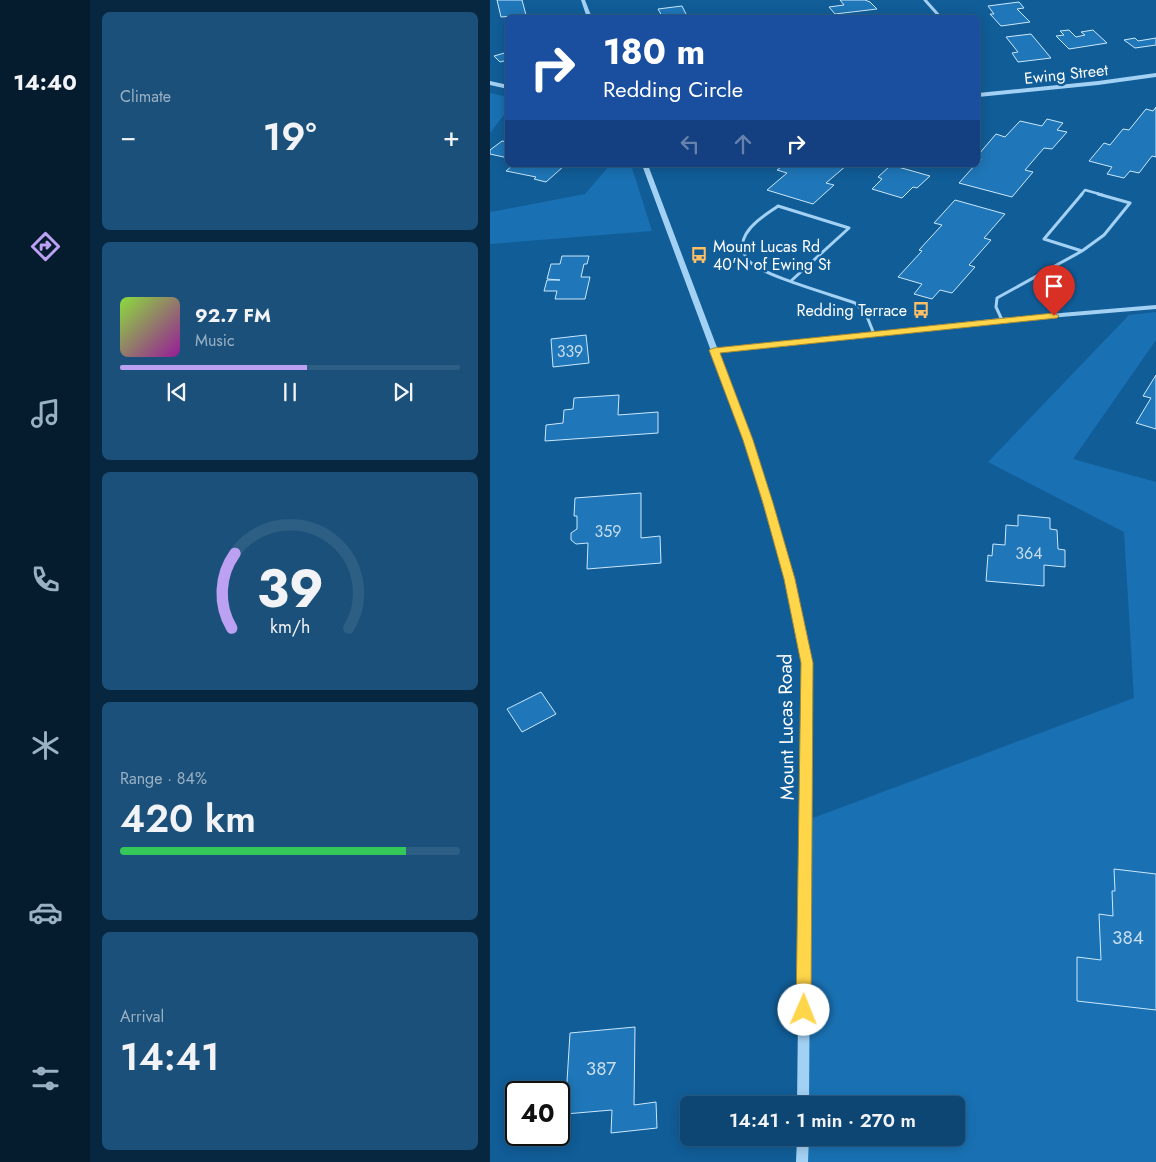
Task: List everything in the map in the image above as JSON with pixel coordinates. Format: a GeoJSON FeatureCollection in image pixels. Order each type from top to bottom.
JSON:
{"type":"FeatureCollection","features":[{"type":"Feature","properties":{"kind":"street"},"geometry":{"type":"LineString","coordinates":[[583,0],[589,15]]}},
{"type":"Feature","properties":{"kind":"street"},"geometry":{"type":"LineString","coordinates":[[925,0],[938,15]]}},
{"type":"Feature","properties":{"kind":"street","name":"Ewing Street"},"geometry":{"type":"LineString","coordinates":[[980,95],[1156,75]]}},
{"type":"Feature","properties":{"kind":"street"},"geometry":{"type":"LineString","coordinates":[[490,83],[505,86]]}},
{"type":"Feature","properties":{"kind":"street","name":"Mount Lucas Road"},"geometry":{"type":"LineString","coordinates":[[646,167],[748,440],[789,579],[807,663],[803,1096]]}},
{"type":"Feature","properties":{"kind":"street"},"geometry":{"type":"LineString","coordinates":[[714,350],[1002,320],[1156,308]]}},
{"type":"Feature","properties":{"kind":"street"},"geometry":{"type":"LineString","coordinates":[[802,1146],[802,1162]]}},
{"type":"Feature","properties":{"kind":"lane"},"geometry":{"type":"LineString","coordinates":[[1002,320],[996,306],[996,298],[1082,250],[1104,235],[1130,203],[1085,190],[1044,239],[1082,250]]}},
{"type":"Feature","properties":{"kind":"lane"},"geometry":{"type":"LineString","coordinates":[[792,280],[849,228],[778,206],[749,229],[743,244],[743,254],[749,264],[761,270],[855,303],[866,314],[874,334]]}},
{"type":"Feature","properties":{"kind":"shaded area"},"geometry":{"type":"Polygon","coordinates":[[[490,93],[505,96],[505,114],[490,133],[490,93]]]}},
{"type":"Feature","properties":{"kind":"shaded area"},"geometry":{"type":"Polygon","coordinates":[[[608,167],[632,167],[652,231],[490,244],[490,210],[491,212],[585,194],[608,167]]]}},
{"type":"Feature","properties":{"kind":"shaded area"},"geometry":{"type":"Polygon","coordinates":[[[1156,312],[1156,340],[1073,459],[1156,482],[1156,1162],[805,1162],[805,1146],[965,1146],[965,1096],[805,1096],[805,821],[1134,698],[1124,532],[988,462],[1129,315],[1156,312]]]}},
{"type":"Feature","properties":{"kind":"building"},"geometry":{"type":"Polygon","coordinates":[[[497,0],[522,0],[526,15],[505,15],[505,17],[501,17],[497,0]]]}},
{"type":"Feature","properties":{"kind":"building"},"geometry":{"type":"Polygon","coordinates":[[[840,0],[865,0],[877,9],[835,14],[829,7],[844,5],[840,0]]]}},
{"type":"Feature","properties":{"kind":"building"},"geometry":{"type":"Polygon","coordinates":[[[1019,2],[1024,8],[1017,9],[1030,22],[1001,26],[990,14],[994,14],[988,6],[1019,2]]]}},
{"type":"Feature","properties":{"kind":"building"},"geometry":{"type":"Polygon","coordinates":[[[682,6],[686,15],[661,15],[658,9],[682,6]]]}},
{"type":"Feature","properties":{"kind":"building"},"geometry":{"type":"Polygon","coordinates":[[[1069,30],[1076,37],[1085,35],[1081,32],[1093,30],[1107,43],[1069,49],[1056,36],[1064,35],[1060,31],[1069,30]]]}},
{"type":"Feature","properties":{"kind":"building"},"geometry":{"type":"Polygon","coordinates":[[[1031,34],[1051,58],[1018,62],[1012,53],[1018,52],[1006,37],[1031,34]]]}},
{"type":"Feature","properties":{"kind":"building"},"geometry":{"type":"Polygon","coordinates":[[[1135,38],[1138,41],[1156,38],[1156,45],[1135,48],[1124,40],[1135,38]]]}},
{"type":"Feature","properties":{"kind":"building"},"geometry":{"type":"Polygon","coordinates":[[[505,53],[505,61],[500,62],[494,56],[505,53]]]}},
{"type":"Feature","properties":{"kind":"building"},"geometry":{"type":"Polygon","coordinates":[[[1156,107],[1156,157],[1152,156],[1139,173],[1130,171],[1124,178],[1107,174],[1112,167],[1089,161],[1104,143],[1110,145],[1123,129],[1129,130],[1146,109],[1153,111],[1156,107]]]}},
{"type":"Feature","properties":{"kind":"building"},"geometry":{"type":"Polygon","coordinates":[[[1047,119],[1063,123],[1057,130],[1067,132],[1052,149],[1044,148],[1025,170],[1033,172],[1012,197],[959,183],[973,167],[980,167],[980,153],[996,134],[1005,137],[1020,121],[1042,126],[1047,119]]]}},
{"type":"Feature","properties":{"kind":"building"},"geometry":{"type":"Polygon","coordinates":[[[502,141],[505,142],[505,157],[490,154],[490,150],[502,141]]]}},
{"type":"Feature","properties":{"kind":"building"},"geometry":{"type":"Polygon","coordinates":[[[511,167],[563,167],[546,182],[534,179],[536,177],[506,171],[511,167]]]}},
{"type":"Feature","properties":{"kind":"building"},"geometry":{"type":"Polygon","coordinates":[[[781,167],[845,167],[826,183],[834,185],[813,204],[767,190],[787,173],[777,170],[781,167]]]}},
{"type":"Feature","properties":{"kind":"building"},"geometry":{"type":"Polygon","coordinates":[[[889,167],[898,167],[930,176],[917,188],[913,187],[902,198],[872,189],[882,179],[878,177],[889,167]]]}},
{"type":"Feature","properties":{"kind":"building"},"geometry":{"type":"Polygon","coordinates":[[[955,200],[1005,214],[984,238],[991,240],[969,265],[975,267],[952,293],[940,290],[932,299],[914,294],[922,284],[898,277],[922,251],[919,250],[942,225],[934,223],[955,200]]]}},
{"type":"Feature","properties":{"kind":"building"},"geometry":{"type":"Polygon","coordinates":[[[562,256],[589,256],[587,264],[584,264],[581,277],[590,277],[585,299],[555,299],[557,291],[544,291],[547,280],[560,280],[547,279],[551,264],[560,264],[562,256]]]}},
{"type":"Feature","properties":{"kind":"building"},"geometry":{"type":"Polygon","coordinates":[[[586,335],[589,363],[553,367],[551,339],[586,335]]]}},
{"type":"Feature","properties":{"kind":"building"},"geometry":{"type":"Polygon","coordinates":[[[1156,375],[1156,429],[1136,423],[1151,398],[1143,396],[1156,375]]]}},
{"type":"Feature","properties":{"kind":"building"},"geometry":{"type":"Polygon","coordinates":[[[619,395],[618,415],[658,412],[658,433],[545,441],[546,425],[563,423],[564,410],[573,409],[574,398],[619,395]]]}},
{"type":"Feature","properties":{"kind":"building"},"geometry":{"type":"Polygon","coordinates":[[[641,493],[641,538],[660,536],[661,563],[587,569],[588,543],[576,544],[571,540],[571,533],[577,529],[577,516],[574,516],[575,498],[641,493]]]}},
{"type":"Feature","properties":{"kind":"building"},"geometry":{"type":"Polygon","coordinates":[[[1018,515],[1050,518],[1050,529],[1057,530],[1058,549],[1065,550],[1065,567],[1044,565],[1044,586],[986,581],[988,555],[992,556],[993,544],[1005,545],[1006,525],[1018,526],[1018,515]]]}},
{"type":"Feature","properties":{"kind":"building"},"geometry":{"type":"Polygon","coordinates":[[[541,692],[556,714],[522,732],[507,709],[541,692]]]}},
{"type":"Feature","properties":{"kind":"building"},"geometry":{"type":"Polygon","coordinates":[[[1114,869],[1156,874],[1156,1010],[1077,1001],[1077,957],[1101,960],[1099,914],[1113,916],[1112,891],[1115,891],[1114,869]]]}},
{"type":"Feature","properties":{"kind":"building"},"geometry":{"type":"Polygon","coordinates":[[[635,1027],[634,1105],[656,1102],[657,1128],[611,1133],[612,1110],[570,1114],[570,1081],[567,1081],[570,1033],[635,1027]]]}},
{"type":"Feature","properties":{"kind":"place","name":"Mount Lucas Rd 40'N of Ewing St"},"geometry":{"type":"Point","coordinates":[699,255]}},
{"type":"Feature","properties":{"kind":"place","name":"Redding Terrace"},"geometry":{"type":"Point","coordinates":[921,310]}},
{"type":"Feature","properties":{"kind":"route"},"geometry":{"type":"LineString","coordinates":[[804,1010],[807,663],[789,579],[768,503],[748,440],[714,350],[1054,316]]}}]}
